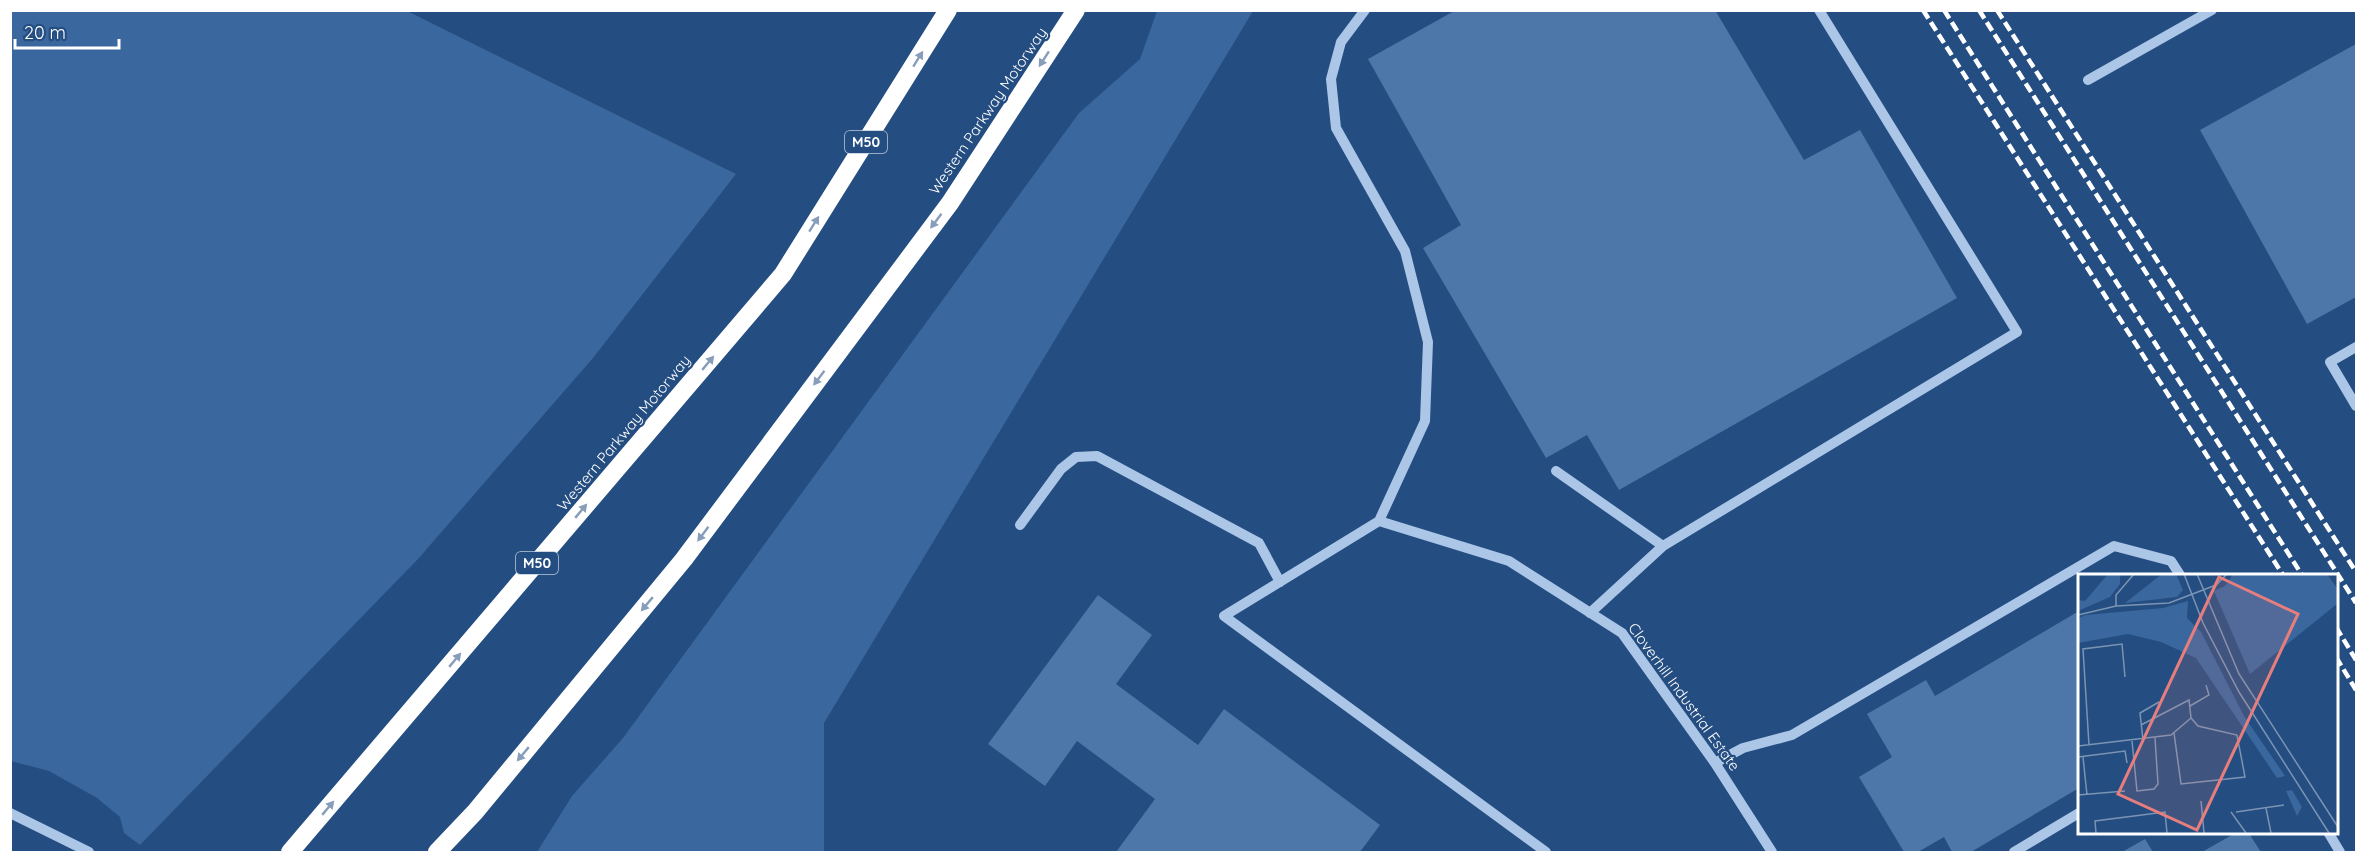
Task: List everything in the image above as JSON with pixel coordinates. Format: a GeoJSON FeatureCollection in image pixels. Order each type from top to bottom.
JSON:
{"type":"FeatureCollection","features":[{"type":"Feature","properties":{"kind":"highway","name":"Western Parkway Motorway"},"geometry":{"type":"LineString","coordinates":[[290,852],[783,274],[948,10]]}},
{"type":"Feature","properties":{"kind":"highway","name":"Western Parkway Motorway"},"geometry":{"type":"LineString","coordinates":[[437,852],[475,812],[684,559],[950,203],[1076,10]]}},
{"type":"Feature","properties":{"kind":"street"},"geometry":{"type":"LineString","coordinates":[[1365,10],[1341,42],[1331,79],[1336,128],[1405,251],[1428,342],[1425,421],[1379,521],[1224,616],[1546,852]]}},
{"type":"Feature","properties":{"kind":"street"},"geometry":{"type":"LineString","coordinates":[[1590,613],[1664,546],[2017,332],[1819,10]]}},
{"type":"Feature","properties":{"kind":"street"},"geometry":{"type":"LineString","coordinates":[[2088,80],[2212,10]]}},
{"type":"Feature","properties":{"kind":"street"},"geometry":{"type":"LineString","coordinates":[[2356,347],[2330,362],[2356,406]]}},
{"type":"Feature","properties":{"kind":"street"},"geometry":{"type":"LineString","coordinates":[[1020,525],[1061,469],[1076,457],[1096,456],[1259,543],[1280,582]]}},
{"type":"Feature","properties":{"kind":"street"},"geometry":{"type":"LineString","coordinates":[[1556,471],[1664,546]]}},
{"type":"Feature","properties":{"kind":"street","name":"Cloverhill Industrial Estate"},"geometry":{"type":"LineString","coordinates":[[1379,521],[1509,561],[1622,633],[1715,763],[1772,852]]}},
{"type":"Feature","properties":{"kind":"street"},"geometry":{"type":"LineString","coordinates":[[1715,763],[1743,748],[1792,735],[2114,546],[2171,561],[2179,574]]}},
{"type":"Feature","properties":{"kind":"street"},"geometry":{"type":"LineString","coordinates":[[10,813],[89,852]]}},
{"type":"Feature","properties":{"kind":"street"},"geometry":{"type":"LineString","coordinates":[[2014,852],[2078,814]]}},
{"type":"Feature","properties":{"kind":"street"},"geometry":{"type":"LineString","coordinates":[[2329,833],[2340,852]]}},
{"type":"Feature","properties":{"kind":"shaded area"},"geometry":{"type":"Polygon","coordinates":[[[10,11],[407,11],[736,174],[593,358],[418,559],[140,845],[124,833],[120,817],[97,798],[49,771],[11,761],[10,11]]]}},
{"type":"Feature","properties":{"kind":"shaded area"},"geometry":{"type":"Polygon","coordinates":[[[1157,11],[1253,11],[824,723],[824,852],[537,852],[572,796],[623,738],[1079,113],[1140,59],[1157,11]]]}},
{"type":"Feature","properties":{"kind":"building"},"geometry":{"type":"Polygon","coordinates":[[[1456,10],[1715,10],[1804,160],[1860,130],[1957,298],[1619,490],[1587,435],[1546,458],[1423,248],[1461,225],[1368,59],[1456,10]]]}},
{"type":"Feature","properties":{"kind":"building"},"geometry":{"type":"Polygon","coordinates":[[[2356,44],[2356,297],[2307,324],[2200,130],[2356,44]]]}},
{"type":"Feature","properties":{"kind":"building"},"geometry":{"type":"Polygon","coordinates":[[[1098,595],[1152,635],[1116,684],[1198,745],[1224,709],[1380,825],[1360,852],[1116,852],[1155,799],[1077,741],[1045,786],[988,744],[1098,595]]]}},
{"type":"Feature","properties":{"kind":"building"},"geometry":{"type":"Polygon","coordinates":[[[2078,612],[2078,789],[1971,852],[1952,852],[1944,837],[1918,852],[1904,852],[1859,777],[1892,757],[1867,714],[1926,680],[1935,696],[2078,612]]]}},
{"type":"Feature","properties":{"kind":"building"},"geometry":{"type":"Polygon","coordinates":[[[2235,833],[2249,833],[2261,852],[2202,852],[2235,833]]]}},
{"type":"Feature","properties":{"kind":"building"},"geometry":{"type":"Polygon","coordinates":[[[2145,839],[2153,852],[2122,852],[2145,839]]]}},
{"type":"Feature","properties":{"kind":"railway"},"geometry":{"type":"LineString","coordinates":[[1923,10],[2282,574]]}},
{"type":"Feature","properties":{"kind":"railway"},"geometry":{"type":"LineString","coordinates":[[1944,10],[2301,574]]}},
{"type":"Feature","properties":{"kind":"railway"},"geometry":{"type":"LineString","coordinates":[[1979,10],[2356,603]]}},
{"type":"Feature","properties":{"kind":"railway"},"geometry":{"type":"LineString","coordinates":[[1997,10],[2356,572]]}},
{"type":"Feature","properties":{"kind":"railway"},"geometry":{"type":"LineString","coordinates":[[2337,629],[2356,660]]}},
{"type":"Feature","properties":{"kind":"railway"},"geometry":{"type":"LineString","coordinates":[[2337,659],[2356,690]]}}]}
